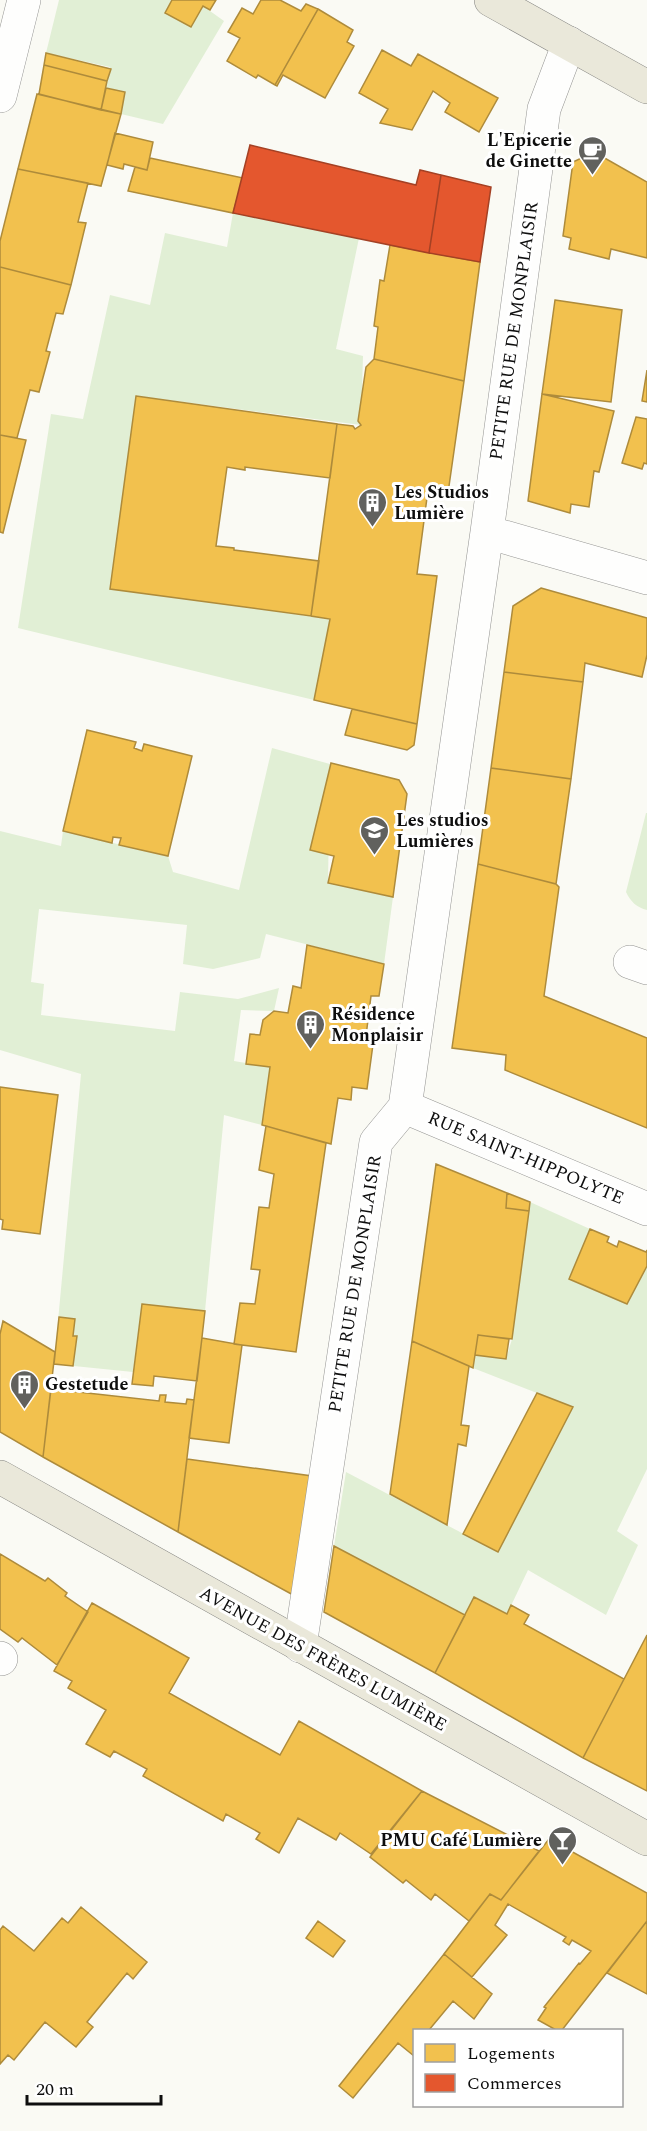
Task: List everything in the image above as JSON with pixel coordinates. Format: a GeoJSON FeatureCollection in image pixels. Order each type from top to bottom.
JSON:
{"type":"FeatureCollection","features":[{"type":"Feature","properties":{"kind":"main road"},"geometry":{"type":"LineString","coordinates":[[491,0],[647,87]]}},
{"type":"Feature","properties":{"kind":"main road","name":"AVENUE DES FRÈRES LUMIÈRE"},"geometry":{"type":"LineString","coordinates":[[0,1477],[647,1839]]}},
{"type":"Feature","properties":{"kind":"street"},"geometry":{"type":"LineString","coordinates":[[0,96],[24,0]]}},
{"type":"Feature","properties":{"kind":"street","name":"PETITE RUE DE MONPLAISIR"},"geometry":{"type":"LineString","coordinates":[[300,1646],[376,1142],[405,1107],[487,532],[544,109],[569,43]]}},
{"type":"Feature","properties":{"kind":"street"},"geometry":{"type":"LineString","coordinates":[[487,532],[647,578]]}},
{"type":"Feature","properties":{"kind":"street","name":"RUE SAINT-HIPPOLYTE"},"geometry":{"type":"LineString","coordinates":[[405,1107],[647,1209]]}},
{"type":"Feature","properties":{"kind":"green space"},"geometry":{"type":"Polygon","coordinates":[[[59,0],[172,0],[165,13],[191,27],[203,6],[224,21],[163,124],[121,114],[125,92],[106,88],[110,67],[46,53],[59,0]]]}},
{"type":"Feature","properties":{"kind":"green space"},"geometry":{"type":"Polygon","coordinates":[[[233,213],[359,238],[336,349],[363,356],[361,425],[137,396],[110,588],[330,619],[314,700],[18,628],[51,414],[83,419],[110,295],[150,305],[165,233],[227,247],[233,213]]]}},
{"type":"Feature","properties":{"kind":"green space"},"geometry":{"type":"Polygon","coordinates":[[[272,748],[330,764],[328,882],[393,897],[384,964],[266,934],[260,958],[213,969],[183,964],[187,925],[39,909],[31,982],[44,984],[41,1015],[175,1031],[180,992],[238,999],[279,988],[274,1011],[241,1010],[234,1061],[270,1067],[262,1125],[224,1115],[205,1311],[142,1304],[133,1372],[54,1364],[81,1074],[0,1050],[0,831],[61,846],[63,831],[168,856],[173,872],[239,890],[272,748]]]}},
{"type":"Feature","properties":{"kind":"green space"},"geometry":{"type":"Polygon","coordinates":[[[646,813],[647,910],[634,904],[626,892],[646,813]]]}},
{"type":"Feature","properties":{"kind":"green space"},"geometry":{"type":"Polygon","coordinates":[[[530,1202],[590,1229],[570,1280],[627,1304],[647,1266],[647,1469],[617,1531],[638,1545],[606,1615],[528,1570],[507,1614],[475,1597],[465,1615],[334,1546],[346,1472],[498,1552],[573,1407],[473,1368],[475,1355],[506,1359],[512,1339],[530,1202]]]}},
{"type":"Feature","properties":{"kind":"building: Logements"},"geometry":{"type":"Polygon","coordinates":[[[172,0],[216,0],[210,10],[203,6],[191,27],[165,13],[172,0]]]}},
{"type":"Feature","properties":{"kind":"building: Logements"},"geometry":{"type":"Polygon","coordinates":[[[261,0],[280,0],[301,11],[306,4],[318,9],[275,85],[258,75],[256,78],[227,61],[240,38],[228,32],[242,8],[253,14],[261,0]]]}},
{"type":"Feature","properties":{"kind":"building: Logements"},"geometry":{"type":"Polygon","coordinates":[[[318,9],[353,30],[347,42],[354,46],[325,98],[283,75],[277,86],[275,85],[318,9]]]}},
{"type":"Feature","properties":{"kind":"building: Logements"},"geometry":{"type":"Polygon","coordinates":[[[382,50],[411,66],[418,54],[498,98],[479,132],[445,112],[450,103],[433,91],[412,130],[380,123],[388,109],[359,93],[382,50]]]}},
{"type":"Feature","properties":{"kind":"building: Logements"},"geometry":{"type":"Polygon","coordinates":[[[46,53],[111,69],[107,81],[44,65],[46,53]]]}},
{"type":"Feature","properties":{"kind":"building: Logements"},"geometry":{"type":"Polygon","coordinates":[[[44,65],[107,81],[101,110],[39,94],[44,65]]]}},
{"type":"Feature","properties":{"kind":"building: Logements"},"geometry":{"type":"Polygon","coordinates":[[[106,88],[125,92],[121,114],[101,110],[106,88]]]}},
{"type":"Feature","properties":{"kind":"building: Logements"},"geometry":{"type":"Polygon","coordinates":[[[37,94],[121,114],[101,186],[18,169],[37,94]]]}},
{"type":"Feature","properties":{"kind":"building: Logements"},"geometry":{"type":"Polygon","coordinates":[[[115,133],[153,142],[147,170],[124,164],[123,169],[107,165],[115,133]]]}},
{"type":"Feature","properties":{"kind":"building: Logements"},"geometry":{"type":"Polygon","coordinates":[[[594,152],[647,182],[647,258],[611,249],[609,259],[569,249],[571,238],[563,236],[573,162],[594,152]]]}},
{"type":"Feature","properties":{"kind":"building: Logements"},"geometry":{"type":"Polygon","coordinates":[[[150,158],[243,178],[233,213],[128,191],[135,167],[147,170],[150,158]]]}},
{"type":"Feature","properties":{"kind":"building: Logements"},"geometry":{"type":"Polygon","coordinates":[[[18,169],[88,183],[78,222],[86,223],[71,285],[0,267],[0,241],[18,169]]]}},
{"type":"Feature","properties":{"kind":"building: Logements"},"geometry":{"type":"Polygon","coordinates":[[[390,245],[480,262],[464,381],[374,359],[378,327],[374,326],[380,280],[384,281],[390,245]]]}},
{"type":"Feature","properties":{"kind":"building: Logements"},"geometry":{"type":"Polygon","coordinates":[[[0,267],[71,285],[63,314],[56,313],[46,351],[50,352],[39,392],[30,390],[17,438],[0,435],[0,267]]]}},
{"type":"Feature","properties":{"kind":"building: Logements"},"geometry":{"type":"Polygon","coordinates":[[[555,300],[622,310],[611,402],[542,394],[555,300]]]}},
{"type":"Feature","properties":{"kind":"building: Logements","name":"Les Studios Lumière"},"geometry":{"type":"Polygon","coordinates":[[[374,359],[464,381],[448,493],[428,490],[417,574],[437,576],[417,724],[314,700],[330,619],[311,616],[337,424],[353,426],[355,429],[361,425],[358,421],[366,367],[374,359]]]}},
{"type":"Feature","properties":{"kind":"building: Logements"},"geometry":{"type":"Polygon","coordinates":[[[647,370],[647,402],[642,401],[647,370]]]}},
{"type":"Feature","properties":{"kind":"building: Logements"},"geometry":{"type":"Polygon","coordinates":[[[542,394],[614,411],[599,472],[594,471],[589,507],[571,504],[570,513],[528,501],[542,394]]]}},
{"type":"Feature","properties":{"kind":"building: Logements"},"geometry":{"type":"Polygon","coordinates":[[[136,396],[337,424],[330,478],[245,467],[245,470],[227,467],[216,546],[319,561],[311,616],[110,589],[136,396]]]}},
{"type":"Feature","properties":{"kind":"building: Logements"},"geometry":{"type":"Polygon","coordinates":[[[636,417],[647,419],[647,464],[644,463],[642,469],[622,463],[636,417]]]}},
{"type":"Feature","properties":{"kind":"building: Logements"},"geometry":{"type":"Polygon","coordinates":[[[0,435],[26,440],[3,533],[0,532],[0,435]]]}},
{"type":"Feature","properties":{"kind":"building: Logements"},"geometry":{"type":"Polygon","coordinates":[[[541,588],[647,618],[647,655],[642,677],[585,663],[583,682],[504,672],[513,606],[541,588]]]}},
{"type":"Feature","properties":{"kind":"building: Logements"},"geometry":{"type":"Polygon","coordinates":[[[504,672],[583,682],[571,779],[491,768],[504,672]]]}},
{"type":"Feature","properties":{"kind":"building: Logements"},"geometry":{"type":"Polygon","coordinates":[[[352,709],[417,724],[414,745],[407,750],[345,735],[352,709]]]}},
{"type":"Feature","properties":{"kind":"building: Logements"},"geometry":{"type":"Polygon","coordinates":[[[87,730],[136,742],[134,748],[142,751],[144,744],[192,756],[168,856],[119,845],[121,838],[113,837],[112,843],[63,831],[87,730]]]}},
{"type":"Feature","properties":{"kind":"building: Logements"},"geometry":{"type":"Polygon","coordinates":[[[331,763],[399,780],[407,794],[393,897],[328,883],[334,856],[310,850],[331,763]]]}},
{"type":"Feature","properties":{"kind":"building: Logements"},"geometry":{"type":"Polygon","coordinates":[[[491,768],[571,779],[556,884],[478,864],[491,768]]]}},
{"type":"Feature","properties":{"kind":"building: Logements"},"geometry":{"type":"Polygon","coordinates":[[[478,864],[556,884],[559,887],[544,996],[647,1038],[647,1128],[505,1070],[506,1055],[452,1048],[478,864]]]}},
{"type":"Feature","properties":{"kind":"building: Logements","name":"Résidence Monplaisir"},"geometry":{"type":"Polygon","coordinates":[[[307,945],[384,964],[379,996],[371,996],[366,1036],[374,1037],[367,1089],[352,1087],[351,1100],[338,1098],[331,1144],[262,1125],[270,1067],[246,1064],[250,1034],[260,1035],[263,1020],[274,1011],[288,1013],[293,986],[301,988],[307,945]]]}},
{"type":"Feature","properties":{"kind":"building: Logements"},"geometry":{"type":"Polygon","coordinates":[[[0,1087],[58,1095],[40,1234],[2,1229],[3,1220],[0,1219],[0,1087]]]}},
{"type":"Feature","properties":{"kind":"building: Logements"},"geometry":{"type":"Polygon","coordinates":[[[266,1126],[326,1143],[296,1352],[234,1344],[240,1303],[255,1304],[260,1270],[251,1269],[259,1207],[269,1208],[274,1174],[259,1170],[266,1126]]]}},
{"type":"Feature","properties":{"kind":"building: Logements"},"geometry":{"type":"Polygon","coordinates":[[[436,1164],[507,1193],[506,1208],[529,1211],[512,1339],[478,1335],[473,1368],[412,1341],[436,1164]]]}},
{"type":"Feature","properties":{"kind":"building: Logements"},"geometry":{"type":"Polygon","coordinates":[[[507,1193],[530,1202],[529,1211],[506,1208],[507,1193]]]}},
{"type":"Feature","properties":{"kind":"building: Logements"},"geometry":{"type":"Polygon","coordinates":[[[590,1229],[609,1237],[607,1242],[617,1247],[619,1241],[646,1252],[647,1250],[647,1266],[627,1304],[569,1279],[590,1229]]]}},
{"type":"Feature","properties":{"kind":"building: Logements"},"geometry":{"type":"Polygon","coordinates":[[[142,1304],[205,1311],[197,1381],[154,1376],[153,1386],[132,1384],[142,1304]]]}},
{"type":"Feature","properties":{"kind":"building: Logements"},"geometry":{"type":"Polygon","coordinates":[[[59,1317],[75,1319],[73,1336],[77,1336],[73,1366],[54,1364],[59,1317]]]}},
{"type":"Feature","properties":{"kind":"building: Logements","name":"Gestetude"},"geometry":{"type":"Polygon","coordinates":[[[3,1321],[55,1352],[43,1457],[0,1432],[0,1334],[3,1321]]]}},
{"type":"Feature","properties":{"kind":"building: Logements"},"geometry":{"type":"Polygon","coordinates":[[[478,1335],[509,1339],[506,1359],[475,1355],[478,1335]]]}},
{"type":"Feature","properties":{"kind":"building: Logements"},"geometry":{"type":"Polygon","coordinates":[[[202,1338],[242,1345],[229,1443],[189,1438],[202,1338]]]}},
{"type":"Feature","properties":{"kind":"building: Logements"},"geometry":{"type":"Polygon","coordinates":[[[412,1341],[469,1366],[461,1425],[469,1426],[466,1446],[458,1444],[447,1525],[390,1494],[412,1341]]]}},
{"type":"Feature","properties":{"kind":"building: Logements"},"geometry":{"type":"Polygon","coordinates":[[[51,1389],[159,1401],[160,1395],[166,1395],[165,1402],[186,1404],[187,1399],[194,1400],[178,1532],[43,1457],[51,1389]]]}},
{"type":"Feature","properties":{"kind":"building: Logements"},"geometry":{"type":"Polygon","coordinates":[[[537,1393],[573,1407],[498,1552],[463,1534],[537,1393]]]}},
{"type":"Feature","properties":{"kind":"building: Logements"},"geometry":{"type":"Polygon","coordinates":[[[187,1459],[312,1476],[295,1596],[178,1532],[187,1459]]]}},
{"type":"Feature","properties":{"kind":"building: Logements"},"geometry":{"type":"Polygon","coordinates":[[[334,1546],[465,1615],[435,1673],[324,1612],[334,1546]]]}},
{"type":"Feature","properties":{"kind":"building: Logements"},"geometry":{"type":"Polygon","coordinates":[[[0,1554],[45,1581],[48,1578],[67,1593],[65,1596],[88,1612],[57,1665],[22,1638],[18,1642],[0,1629],[0,1554]]]}},
{"type":"Feature","properties":{"kind":"building: Logements"},"geometry":{"type":"Polygon","coordinates":[[[474,1597],[507,1614],[511,1605],[529,1615],[524,1624],[624,1679],[583,1758],[435,1673],[474,1597]]]}},
{"type":"Feature","properties":{"kind":"building: Logements"},"geometry":{"type":"Polygon","coordinates":[[[92,1603],[189,1658],[169,1693],[280,1755],[299,1721],[422,1791],[371,1854],[340,1833],[336,1840],[298,1818],[279,1853],[256,1839],[260,1833],[226,1814],[223,1821],[143,1776],[147,1769],[114,1751],[110,1757],[86,1744],[106,1710],[68,1688],[72,1681],[54,1671],[92,1603]]]}},
{"type":"Feature","properties":{"kind":"building: Logements"},"geometry":{"type":"Polygon","coordinates":[[[647,1635],[647,1791],[583,1758],[647,1635]]]}},
{"type":"Feature","properties":{"kind":"building: Logements"},"geometry":{"type":"Polygon","coordinates":[[[422,1791],[539,1851],[501,1900],[490,1894],[469,1921],[435,1894],[431,1900],[406,1880],[403,1883],[370,1857],[422,1791]]]}},
{"type":"Feature","properties":{"kind":"building: Logements"},"geometry":{"type":"Polygon","coordinates":[[[549,1839],[647,1893],[647,1921],[563,2029],[554,2029],[538,2020],[546,2008],[544,2007],[591,1951],[572,1940],[569,1945],[563,1941],[566,1937],[508,1904],[495,1925],[507,1935],[472,1977],[444,1954],[490,1894],[501,1900],[549,1839]]]}},
{"type":"Feature","properties":{"kind":"building: Logements"},"geometry":{"type":"Polygon","coordinates":[[[81,1907],[147,1962],[133,1979],[127,1973],[87,2022],[93,2027],[76,2047],[45,2022],[14,2060],[8,2055],[0,2064],[0,1930],[3,1926],[34,1951],[62,1918],[68,1923],[81,1907]]]}},
{"type":"Feature","properties":{"kind":"building: Logements"},"geometry":{"type":"Polygon","coordinates":[[[318,1921],[345,1941],[333,1957],[306,1938],[318,1921]]]}},
{"type":"Feature","properties":{"kind":"building: Logements"},"geometry":{"type":"Polygon","coordinates":[[[647,1921],[647,1994],[607,1973],[647,1921]]]}},
{"type":"Feature","properties":{"kind":"building: Logements"},"geometry":{"type":"Polygon","coordinates":[[[444,1954],[492,1994],[474,2019],[453,2001],[430,2029],[413,2029],[413,2055],[398,2043],[353,2098],[339,2086],[444,1954]]]}},
{"type":"Feature","properties":{"kind":"building: Commerces"},"geometry":{"type":"Polygon","coordinates":[[[250,145],[416,185],[420,170],[441,175],[429,253],[233,213],[250,145]]]}},
{"type":"Feature","properties":{"kind":"building: Commerces"},"geometry":{"type":"Polygon","coordinates":[[[441,175],[491,187],[480,262],[429,253],[441,175]]]}},
{"type":"Feature","properties":{"kind":"place","name":"L'Epicerie de Ginette"},"geometry":{"type":"Point","coordinates":[593,176]}},
{"type":"Feature","properties":{"kind":"place","name":"Les Studios Lumière"},"geometry":{"type":"Point","coordinates":[373,528]}},
{"type":"Feature","properties":{"kind":"place","name":"Les studios Lumières"},"geometry":{"type":"Point","coordinates":[375,856]}},
{"type":"Feature","properties":{"kind":"place","name":"Résidence Monplaisir"},"geometry":{"type":"Point","coordinates":[310,1050]}},
{"type":"Feature","properties":{"kind":"place","name":"Gestetude"},"geometry":{"type":"Point","coordinates":[24,1410]}},
{"type":"Feature","properties":{"kind":"place","name":"PMU Café Lumière"},"geometry":{"type":"Point","coordinates":[563,1866]}}]}
